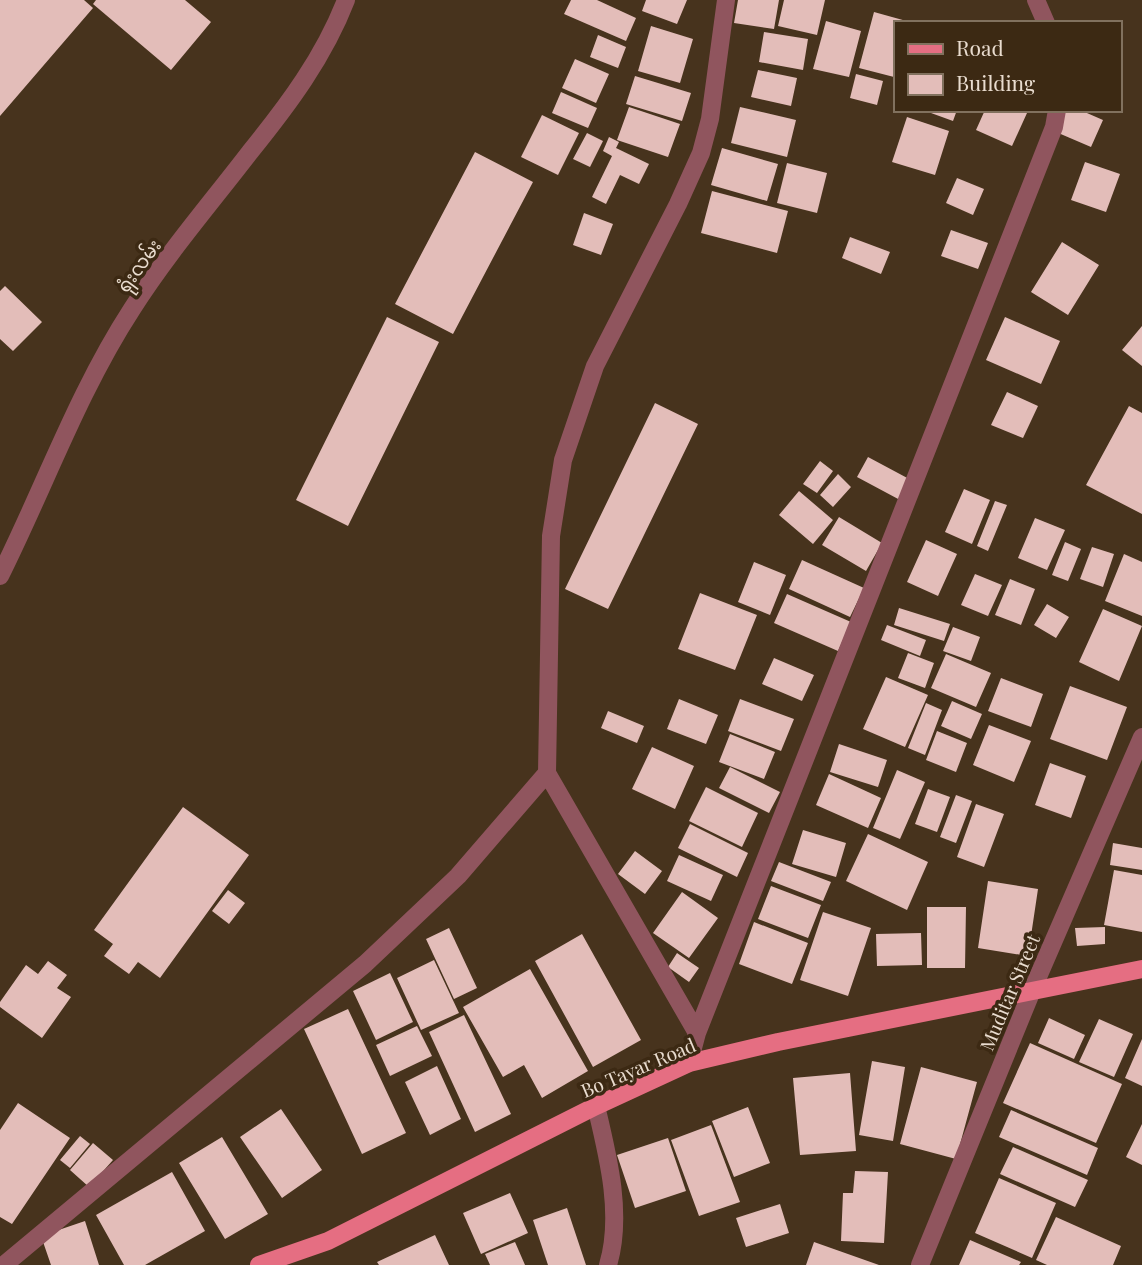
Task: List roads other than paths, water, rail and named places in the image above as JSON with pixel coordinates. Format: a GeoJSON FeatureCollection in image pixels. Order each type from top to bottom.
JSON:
{"type":"FeatureCollection","features":[{"type":"Feature","properties":{"kind":"main road","name":"Bo Tayar Road"},"geometry":{"type":"LineString","coordinates":[[259,1265],[328,1241],[596,1106],[689,1063],[778,1042],[1142,969]]}},
{"type":"Feature","properties":{"kind":"street","name":"ရုံးလမ်း"},"geometry":{"type":"LineString","coordinates":[[0,576],[99,367],[132,310],[180,243],[298,92],[339,18],[346,0]]}},
{"type":"Feature","properties":{"kind":"street"},"geometry":{"type":"LineString","coordinates":[[697,1032],[547,773],[551,536],[564,460],[595,366],[678,204],[701,153],[710,119],[726,0]]}},
{"type":"Feature","properties":{"kind":"street"},"geometry":{"type":"LineString","coordinates":[[1036,0],[1045,21]]}},
{"type":"Feature","properties":{"kind":"street"},"geometry":{"type":"LineString","coordinates":[[689,1063],[697,1032],[1054,127],[1057,112]]}},
{"type":"Feature","properties":{"kind":"street","name":"Muditar Street"},"geometry":{"type":"LineString","coordinates":[[920,1265],[1031,993],[1142,737]]}},
{"type":"Feature","properties":{"kind":"street"},"geometry":{"type":"LineString","coordinates":[[4,1265],[365,964],[458,876],[547,773]]}},
{"type":"Feature","properties":{"kind":"street"},"geometry":{"type":"LineString","coordinates":[[596,1106],[610,1165],[614,1244],[608,1265]]}}]}
